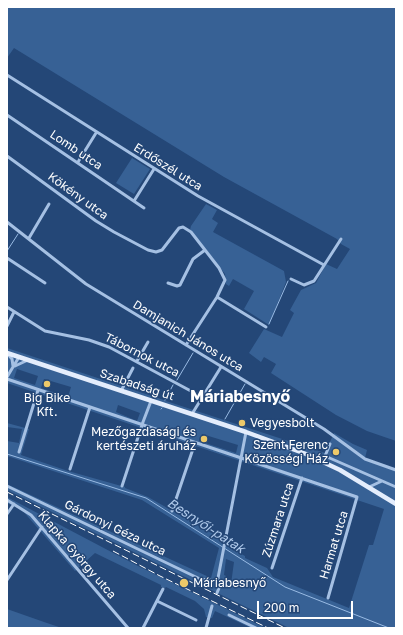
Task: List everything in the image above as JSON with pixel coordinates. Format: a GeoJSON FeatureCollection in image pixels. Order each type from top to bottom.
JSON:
{"type":"FeatureCollection","features":[{"type":"Feature","properties":{"kind":"main road","name":"Szabadság út"},"geometry":{"type":"LineString","coordinates":[[7,353],[246,432],[306,454],[369,487],[396,504]]}},
{"type":"Feature","properties":{"kind":"street","name":"Erdőszél utca"},"geometry":{"type":"LineString","coordinates":[[7,75],[154,169],[221,209],[324,265]]}},
{"type":"Feature","properties":{"kind":"street","name":"Lomb utca"},"geometry":{"type":"LineString","coordinates":[[7,115],[144,208]]}},
{"type":"Feature","properties":{"kind":"street"},"geometry":{"type":"LineString","coordinates":[[78,162],[96,133]]}},
{"type":"Feature","properties":{"kind":"street","name":"Kökény utca"},"geometry":{"type":"LineString","coordinates":[[7,156],[96,221],[140,246],[151,251],[159,251],[164,247],[176,230],[182,227],[191,232],[205,250]]}},
{"type":"Feature","properties":{"kind":"street"},"geometry":{"type":"LineString","coordinates":[[134,201],[154,169]]}},
{"type":"Feature","properties":{"kind":"street"},"geometry":{"type":"LineString","coordinates":[[29,238],[49,204]]}},
{"type":"Feature","properties":{"kind":"street","name":"Damjanich János utca"},"geometry":{"type":"LineString","coordinates":[[7,222],[86,284],[221,368],[324,429],[365,459],[396,470]]}},
{"type":"Feature","properties":{"kind":"street"},"geometry":{"type":"LineString","coordinates":[[290,279],[300,284],[310,284],[315,280],[341,239]]}},
{"type":"Feature","properties":{"kind":"street"},"geometry":{"type":"LineString","coordinates":[[168,283],[177,286],[180,285],[193,260],[205,250],[224,278],[224,283],[217,297],[186,345]]}},
{"type":"Feature","properties":{"kind":"street"},"geometry":{"type":"LineString","coordinates":[[7,258],[45,283]]}},
{"type":"Feature","properties":{"kind":"street"},"geometry":{"type":"LineString","coordinates":[[217,297],[266,327]]}},
{"type":"Feature","properties":{"kind":"street","name":"Tábornok utca"},"geometry":{"type":"LineString","coordinates":[[7,307],[45,331],[96,342],[137,361],[202,397]]}},
{"type":"Feature","properties":{"kind":"street"},"geometry":{"type":"LineString","coordinates":[[7,326],[14,312]]}},
{"type":"Feature","properties":{"kind":"street"},"geometry":{"type":"LineString","coordinates":[[137,361],[148,342]]}},
{"type":"Feature","properties":{"kind":"street"},"geometry":{"type":"LineString","coordinates":[[7,353],[13,362],[13,367]]}},
{"type":"Feature","properties":{"kind":"street"},"geometry":{"type":"LineString","coordinates":[[19,357],[7,378],[38,390],[302,478]]}},
{"type":"Feature","properties":{"kind":"street"},"geometry":{"type":"LineString","coordinates":[[13,367],[28,360]]}},
{"type":"Feature","properties":{"kind":"street"},"geometry":{"type":"LineString","coordinates":[[121,390],[133,368]]}},
{"type":"Feature","properties":{"kind":"street"},"geometry":{"type":"LineString","coordinates":[[192,414],[221,368]]}},
{"type":"Feature","properties":{"kind":"street"},"geometry":{"type":"LineString","coordinates":[[19,452],[38,390]]}},
{"type":"Feature","properties":{"kind":"street"},"geometry":{"type":"LineString","coordinates":[[122,486],[151,401]]}},
{"type":"Feature","properties":{"kind":"street"},"geometry":{"type":"LineString","coordinates":[[70,469],[90,407]]}},
{"type":"Feature","properties":{"kind":"street"},"geometry":{"type":"LineString","coordinates":[[217,593],[219,588],[218,581],[223,549],[246,432]]}},
{"type":"Feature","properties":{"kind":"street"},"geometry":{"type":"LineString","coordinates":[[172,511],[195,443]]}},
{"type":"Feature","properties":{"kind":"street"},"geometry":{"type":"LineString","coordinates":[[330,444],[325,456],[396,487]]}},
{"type":"Feature","properties":{"kind":"street","name":"Harmat utca"},"geometry":{"type":"LineString","coordinates":[[302,478],[358,498],[328,598]]}},
{"type":"Feature","properties":{"kind":"street","name":"Zúzmara utca"},"geometry":{"type":"LineString","coordinates":[[272,568],[302,478]]}},
{"type":"Feature","properties":{"kind":"street"},"geometry":{"type":"LineString","coordinates":[[369,487],[382,481]]}},
{"type":"Feature","properties":{"kind":"street","name":"Gárdonyi Géza utca"},"geometry":{"type":"LineString","coordinates":[[7,486],[200,579],[218,581]]}},
{"type":"Feature","properties":{"kind":"street","name":"Klapka György utca"},"geometry":{"type":"LineString","coordinates":[[7,500],[31,515],[128,628]]}},
{"type":"Feature","properties":{"kind":"street"},"geometry":{"type":"LineString","coordinates":[[7,514],[14,504]]}},
{"type":"Feature","properties":{"kind":"street"},"geometry":{"type":"LineString","coordinates":[[7,580],[42,528]]}},
{"type":"Feature","properties":{"kind":"street"},"geometry":{"type":"LineString","coordinates":[[143,628],[163,589]]}},
{"type":"Feature","properties":{"kind":"street"},"geometry":{"type":"LineString","coordinates":[[157,601],[196,620]]}},
{"type":"Feature","properties":{"kind":"street"},"geometry":{"type":"LineString","coordinates":[[206,628],[212,606]]}},
{"type":"Feature","properties":{"kind":"street"},"geometry":{"type":"LineString","coordinates":[[230,615],[256,628]]}},
{"type":"Feature","properties":{"kind":"shaded area"},"geometry":{"type":"Polygon","coordinates":[[[7,7],[396,7],[396,441],[367,431],[336,415],[271,373],[276,364],[264,357],[261,362],[249,353],[264,329],[282,337],[294,313],[290,310],[301,290],[316,283],[326,264],[337,269],[350,249],[341,244],[337,239],[224,177],[14,48],[7,58],[7,7]]]}},
{"type":"Feature","properties":{"kind":"shaded area"},"geometry":{"type":"Polygon","coordinates":[[[132,158],[150,169],[134,194],[116,183],[132,158]]]}},
{"type":"Feature","properties":{"kind":"shaded area"},"geometry":{"type":"Polygon","coordinates":[[[206,204],[217,210],[212,219],[218,223],[213,232],[284,271],[286,282],[269,325],[244,309],[254,291],[233,279],[229,286],[226,284],[225,274],[190,230],[191,226],[206,204]]]}},
{"type":"Feature","properties":{"kind":"shaded area"},"geometry":{"type":"Polygon","coordinates":[[[7,348],[164,400],[174,383],[166,401],[325,453],[334,433],[367,450],[365,458],[396,469],[396,628],[289,628],[7,490],[7,484],[211,578],[219,548],[142,500],[7,456],[7,441],[19,443],[22,429],[7,427],[7,423],[29,429],[21,455],[68,471],[125,487],[148,497],[222,539],[221,543],[245,556],[245,558],[267,568],[273,577],[349,608],[369,545],[373,545],[384,509],[7,383],[7,348]],[[17,369],[14,378],[35,385],[38,376],[17,369]],[[44,379],[41,388],[68,397],[71,387],[44,379]],[[118,405],[116,412],[137,421],[140,413],[118,405]],[[202,434],[199,441],[236,453],[238,445],[202,434]],[[226,559],[224,575],[226,576],[226,583],[231,584],[234,562],[226,559]]]}},
{"type":"Feature","properties":{"kind":"shaded area"},"geometry":{"type":"Polygon","coordinates":[[[7,497],[138,566],[265,628],[251,628],[215,611],[212,618],[206,617],[204,609],[195,601],[166,587],[161,587],[161,585],[95,553],[75,571],[22,510],[7,503],[7,497]]]}},
{"type":"Feature","properties":{"kind":"shaded area"},"geometry":{"type":"Polygon","coordinates":[[[7,609],[44,622],[62,628],[7,628],[7,609]]]}},
{"type":"Feature","properties":{"kind":"waterway"},"geometry":{"type":"LineString","coordinates":[[7,251],[18,234]]}},
{"type":"Feature","properties":{"kind":"waterway"},"geometry":{"type":"LineString","coordinates":[[269,324],[288,281]]}},
{"type":"Feature","properties":{"kind":"waterway"},"geometry":{"type":"LineString","coordinates":[[177,380],[193,353]]}},
{"type":"Feature","properties":{"kind":"waterway"},"geometry":{"type":"LineString","coordinates":[[225,419],[245,384]]}},
{"type":"Feature","properties":{"kind":"waterway"},"geometry":{"type":"LineString","coordinates":[[165,400],[173,385]]}},
{"type":"Feature","properties":{"kind":"waterway","name":"Besnyői-patak"},"geometry":{"type":"LineString","coordinates":[[7,454],[146,498],[285,587],[389,628]]}},
{"type":"Feature","properties":{"kind":"railway"},"geometry":{"type":"LineString","coordinates":[[7,492],[285,628]]}},
{"type":"Feature","properties":{"kind":"railway"},"geometry":{"type":"LineString","coordinates":[[113,551],[160,576],[268,628]]}},
{"type":"Feature","properties":{"kind":"place","name":"Big Bike Kft."},"geometry":{"type":"Point","coordinates":[47,384]}},
{"type":"Feature","properties":{"kind":"place","name":"Vegyesbolt"},"geometry":{"type":"Point","coordinates":[242,423]}},
{"type":"Feature","properties":{"kind":"place","name":"Mezőgazdasági és kertészeti áruház"},"geometry":{"type":"Point","coordinates":[204,439]}},
{"type":"Feature","properties":{"kind":"place","name":"Szent Ferenc Közösségi Ház"},"geometry":{"type":"Point","coordinates":[336,452]}},
{"type":"Feature","properties":{"kind":"place","name":"Máriabesnyő"},"geometry":{"type":"Point","coordinates":[184,583]}},
{"type":"Feature","properties":{"kind":"district","name":"Máriabesnyő"},"geometry":{"type":"Point","coordinates":[240,397]}}]}
